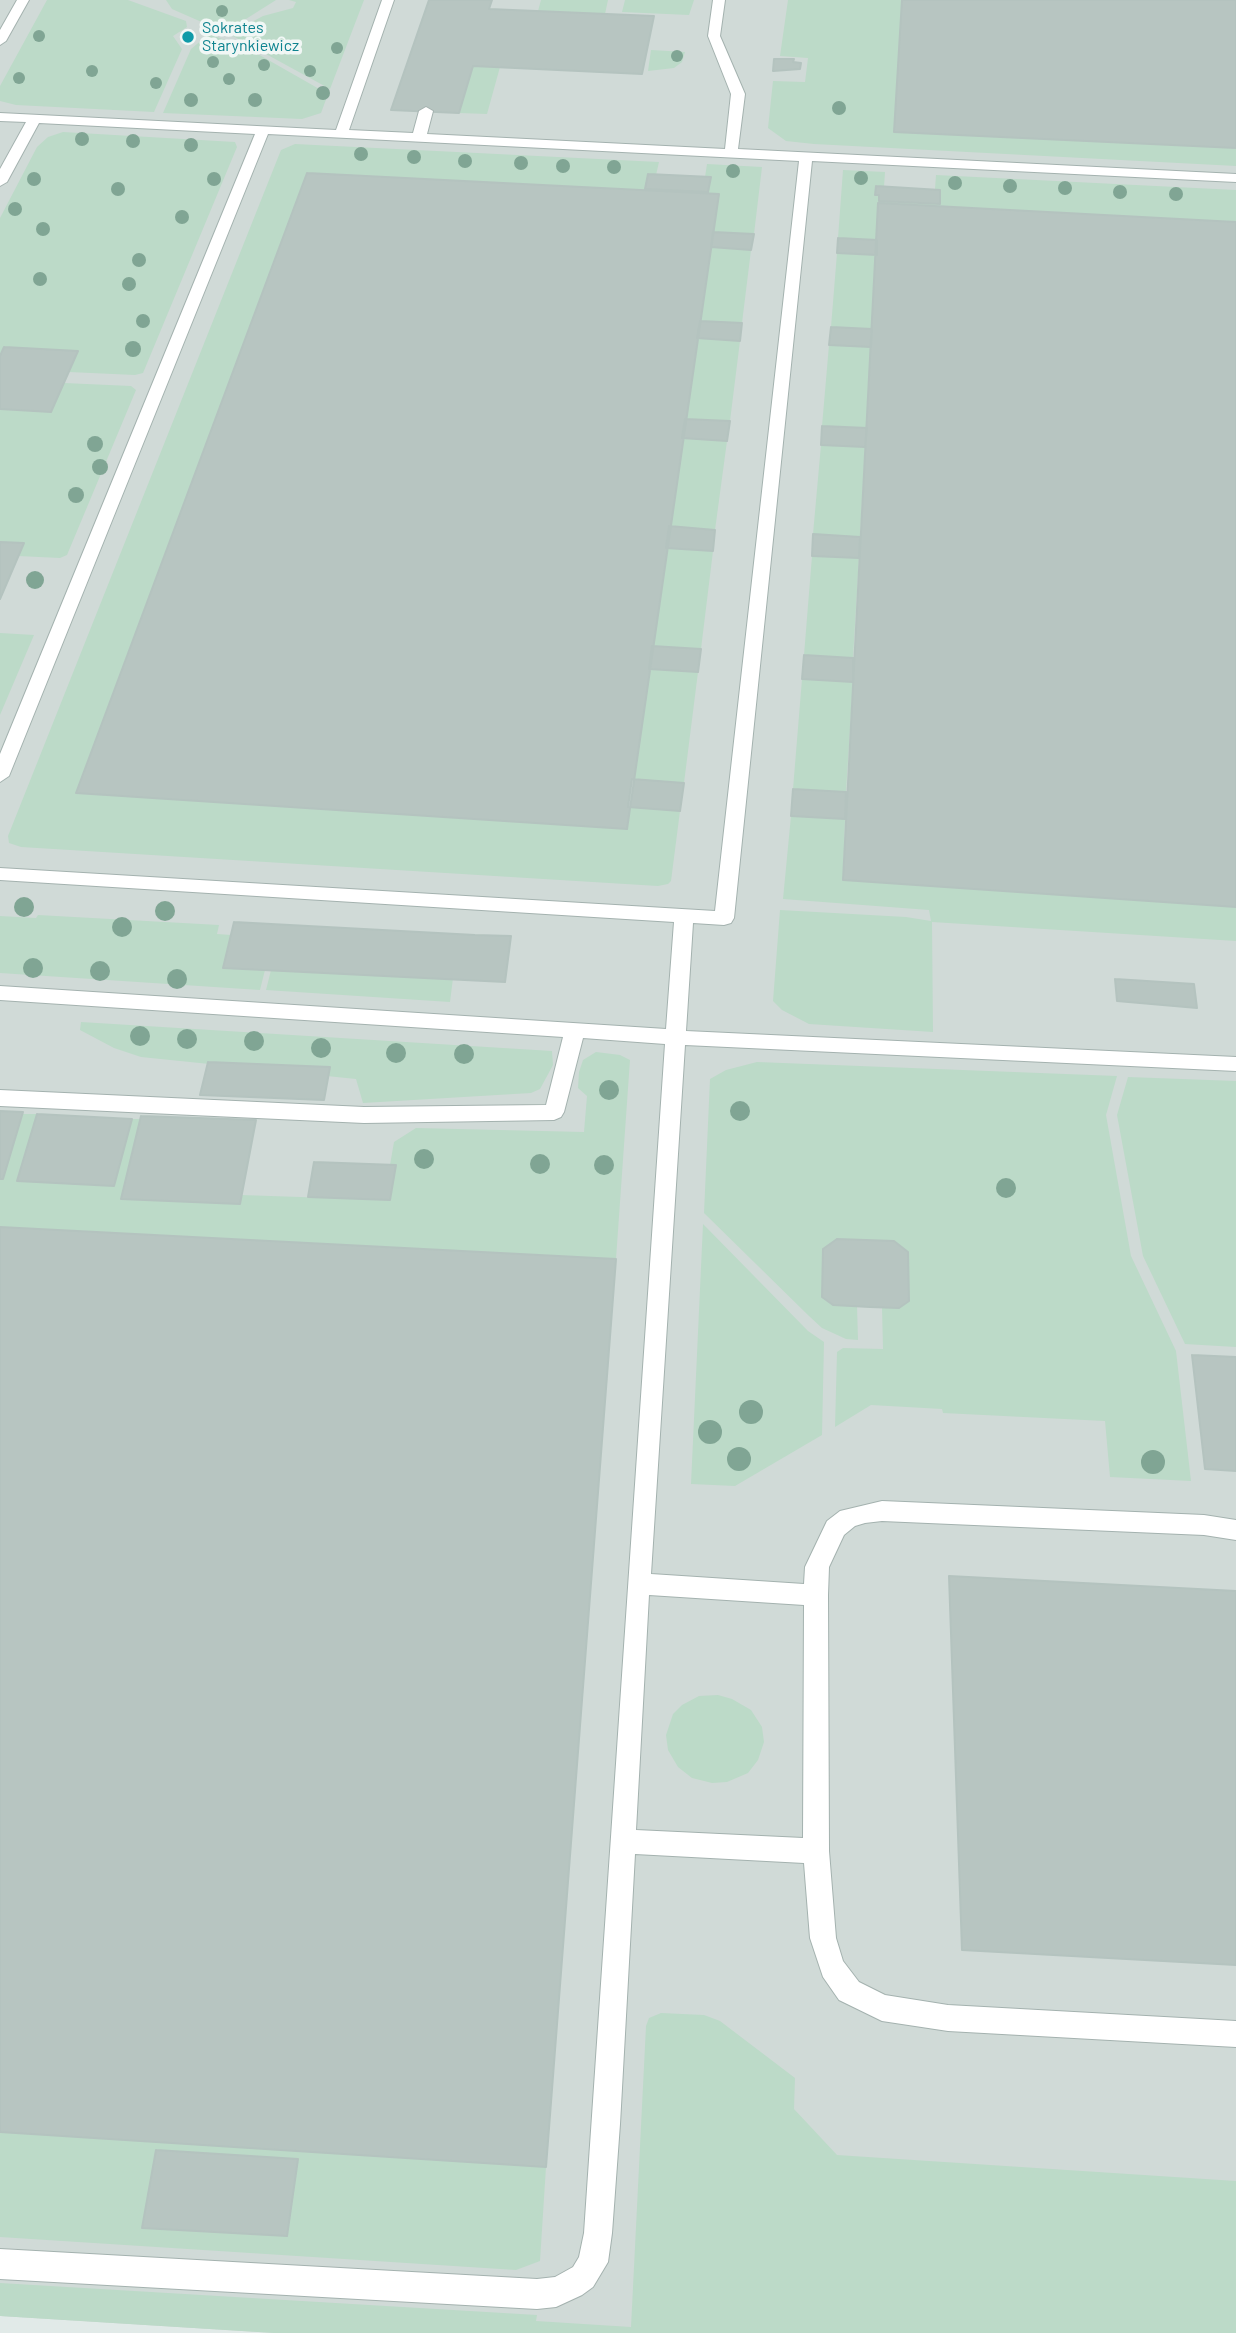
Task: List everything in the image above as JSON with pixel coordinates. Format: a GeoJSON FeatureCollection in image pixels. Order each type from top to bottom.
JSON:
{"type":"FeatureCollection","features":[{"type":"Feature","properties":{"kind":"lane"},"geometry":{"type":"LineString","coordinates":[[0,41],[23,0]]}},
{"type":"Feature","properties":{"kind":"lane"},"geometry":{"type":"LineString","coordinates":[[341,133],[388,0]]}},
{"type":"Feature","properties":{"kind":"lane"},"geometry":{"type":"LineString","coordinates":[[719,0],[714,36],[738,94],[731,152]]}},
{"type":"Feature","properties":{"kind":"lane"},"geometry":{"type":"LineString","coordinates":[[419,137],[426,111]]}},
{"type":"Feature","properties":{"kind":"lane"},"geometry":{"type":"LineString","coordinates":[[0,117],[1236,177]]}},
{"type":"Feature","properties":{"kind":"lane"},"geometry":{"type":"LineString","coordinates":[[0,182],[34,119]]}},
{"type":"Feature","properties":{"kind":"lane"},"geometry":{"type":"LineString","coordinates":[[0,776],[5,754],[263,130]]}},
{"type":"Feature","properties":{"kind":"lane"},"geometry":{"type":"LineString","coordinates":[[0,874],[724,918],[806,156]]}},
{"type":"Feature","properties":{"kind":"lane"},"geometry":{"type":"LineString","coordinates":[[0,2264],[537,2294],[556,2292],[572,2285],[583,2277],[593,2262],[598,2233],[638,1584],[684,915]]}},
{"type":"Feature","properties":{"kind":"lane"},"geometry":{"type":"LineString","coordinates":[[0,993],[675,1038],[1236,1064]]}},
{"type":"Feature","properties":{"kind":"lane"},"geometry":{"type":"LineString","coordinates":[[0,1098],[364,1115],[554,1112],[575,1031]]}},
{"type":"Feature","properties":{"kind":"lane"},"geometry":{"type":"LineString","coordinates":[[1236,1530],[1204,1525],[882,1511],[864,1513],[848,1518],[835,1528],[817,1567],[816,1595],[816,1852],[823,1938],[832,1968],[849,1991],[883,2008],[948,2018],[1236,2034]]}},
{"type":"Feature","properties":{"kind":"lane"},"geometry":{"type":"LineString","coordinates":[[638,1584],[816,1595]]}},
{"type":"Feature","properties":{"kind":"lane"},"geometry":{"type":"LineString","coordinates":[[622,1841],[816,1852]]}},
{"type":"Feature","properties":{"kind":"shaded area"},"geometry":{"type":"Polygon","coordinates":[[[0,0],[1236,0],[1236,2333],[274,2333],[0,2316],[0,0]]]}},
{"type":"Feature","properties":{"kind":"green space"},"geometry":{"type":"Polygon","coordinates":[[[47,0],[128,0],[186,21],[187,27],[173,36],[182,49],[154,112],[16,105],[0,101],[0,86],[47,0]]]}},
{"type":"Feature","properties":{"kind":"green space"},"geometry":{"type":"Polygon","coordinates":[[[166,0],[276,0],[238,24],[213,27],[172,9],[166,0]]]}},
{"type":"Feature","properties":{"kind":"green space"},"geometry":{"type":"Polygon","coordinates":[[[289,0],[364,0],[330,89],[233,36],[235,31],[263,16],[293,8],[296,2],[289,0]]]}},
{"type":"Feature","properties":{"kind":"green space"},"geometry":{"type":"Polygon","coordinates":[[[541,0],[608,0],[605,14],[538,11],[541,0]]]}},
{"type":"Feature","properties":{"kind":"green space"},"geometry":{"type":"Polygon","coordinates":[[[625,0],[694,0],[689,15],[622,12],[625,0]]]}},
{"type":"Feature","properties":{"kind":"green space"},"geometry":{"type":"Polygon","coordinates":[[[788,0],[902,0],[895,132],[1236,148],[1236,166],[786,141],[768,128],[773,81],[805,82],[808,58],[780,56],[788,0]]]}},
{"type":"Feature","properties":{"kind":"green space"},"geometry":{"type":"Polygon","coordinates":[[[209,34],[249,49],[328,94],[321,113],[302,119],[163,113],[191,49],[209,34]]]}},
{"type":"Feature","properties":{"kind":"green space"},"geometry":{"type":"Polygon","coordinates":[[[651,50],[685,52],[682,62],[674,68],[648,71],[651,50]]]}},
{"type":"Feature","properties":{"kind":"green space"},"geometry":{"type":"Polygon","coordinates":[[[473,66],[500,67],[487,114],[459,113],[473,66]]]}},
{"type":"Feature","properties":{"kind":"green space"},"geometry":{"type":"Polygon","coordinates":[[[63,132],[235,142],[237,147],[143,373],[135,375],[69,372],[78,351],[4,347],[0,356],[0,218],[37,147],[48,137],[63,132]]]}},
{"type":"Feature","properties":{"kind":"green space"},"geometry":{"type":"Polygon","coordinates":[[[295,144],[659,162],[656,175],[648,174],[645,190],[307,173],[76,793],[626,829],[628,807],[680,811],[671,881],[668,884],[658,886],[21,847],[9,843],[8,836],[281,150],[295,144]]]}},
{"type":"Feature","properties":{"kind":"green space"},"geometry":{"type":"Polygon","coordinates":[[[707,164],[762,167],[754,234],[713,232],[708,194],[711,178],[705,177],[707,164]]]}},
{"type":"Feature","properties":{"kind":"green space"},"geometry":{"type":"Polygon","coordinates":[[[843,170],[885,172],[884,187],[876,187],[875,194],[879,195],[879,201],[940,204],[940,190],[935,189],[936,175],[1236,190],[1236,222],[879,203],[877,240],[838,238],[843,170]]]}},
{"type":"Feature","properties":{"kind":"green space"},"geometry":{"type":"Polygon","coordinates":[[[711,247],[751,250],[742,323],[700,321],[711,247]]]}},
{"type":"Feature","properties":{"kind":"green space"},"geometry":{"type":"Polygon","coordinates":[[[837,253],[877,255],[872,329],[831,327],[837,253]]]}},
{"type":"Feature","properties":{"kind":"green space"},"geometry":{"type":"Polygon","coordinates":[[[697,338],[740,341],[730,421],[685,419],[697,338]]]}},
{"type":"Feature","properties":{"kind":"green space"},"geometry":{"type":"Polygon","coordinates":[[[829,345],[871,347],[867,428],[822,426],[829,345]]]}},
{"type":"Feature","properties":{"kind":"green space"},"geometry":{"type":"Polygon","coordinates":[[[64,383],[131,386],[136,390],[67,555],[60,558],[18,556],[23,543],[0,542],[0,409],[51,412],[64,383]]]}},
{"type":"Feature","properties":{"kind":"green space"},"geometry":{"type":"Polygon","coordinates":[[[682,438],[727,441],[715,530],[669,526],[682,438]]]}},
{"type":"Feature","properties":{"kind":"green space"},"geometry":{"type":"Polygon","coordinates":[[[821,445],[865,447],[860,537],[813,534],[821,445]]]}},
{"type":"Feature","properties":{"kind":"green space"},"geometry":{"type":"Polygon","coordinates":[[[666,548],[713,551],[701,649],[652,646],[666,548]]]}},
{"type":"Feature","properties":{"kind":"green space"},"geometry":{"type":"Polygon","coordinates":[[[812,556],[859,558],[853,658],[804,655],[812,556]]]}},
{"type":"Feature","properties":{"kind":"green space"},"geometry":{"type":"Polygon","coordinates":[[[0,633],[34,635],[0,715],[0,633]]]}},
{"type":"Feature","properties":{"kind":"green space"},"geometry":{"type":"Polygon","coordinates":[[[649,669],[698,672],[684,783],[632,779],[649,669]]]}},
{"type":"Feature","properties":{"kind":"green space"},"geometry":{"type":"Polygon","coordinates":[[[802,679],[853,682],[846,792],[793,789],[802,679]]]}},
{"type":"Feature","properties":{"kind":"green space"},"geometry":{"type":"Polygon","coordinates":[[[791,816],[845,819],[843,880],[1236,907],[1236,941],[932,922],[933,1032],[809,1024],[782,1010],[773,1001],[780,910],[906,917],[931,921],[929,910],[783,899],[791,816]]]}},
{"type":"Feature","properties":{"kind":"green space"},"geometry":{"type":"Polygon","coordinates":[[[38,915],[219,925],[217,934],[231,935],[223,968],[265,970],[260,990],[0,973],[0,916],[36,918],[38,915]]]}},
{"type":"Feature","properties":{"kind":"green space"},"geometry":{"type":"Polygon","coordinates":[[[271,970],[453,978],[450,1002],[266,990],[271,970]]]}},
{"type":"Feature","properties":{"kind":"green space"},"geometry":{"type":"Polygon","coordinates":[[[81,1022],[552,1051],[553,1065],[540,1089],[531,1093],[363,1103],[356,1079],[141,1057],[114,1048],[80,1030],[81,1022]]]}},
{"type":"Feature","properties":{"kind":"green space"},"geometry":{"type":"Polygon","coordinates":[[[596,1052],[620,1055],[630,1060],[616,1259],[0,1227],[0,1179],[3,1179],[23,1114],[37,1114],[17,1181],[114,1186],[132,1119],[141,1119],[122,1199],[239,1204],[241,1195],[390,1200],[395,1166],[390,1165],[394,1142],[416,1128],[584,1132],[587,1096],[578,1088],[579,1072],[583,1060],[596,1052]]]}},
{"type":"Feature","properties":{"kind":"green space"},"geometry":{"type":"Polygon","coordinates":[[[757,1062],[1117,1076],[1106,1115],[1131,1256],[1176,1351],[1191,1481],[1110,1477],[1105,1421],[943,1413],[942,1409],[871,1405],[835,1427],[837,1352],[843,1348],[883,1349],[882,1307],[899,1308],[909,1301],[908,1252],[894,1241],[837,1239],[823,1249],[823,1297],[857,1306],[858,1340],[846,1339],[822,1328],[704,1213],[710,1079],[726,1070],[757,1062]]]}},
{"type":"Feature","properties":{"kind":"green space"},"geometry":{"type":"Polygon","coordinates":[[[1128,1077],[1236,1081],[1236,1347],[1185,1344],[1143,1256],[1117,1115],[1128,1077]]]}},
{"type":"Feature","properties":{"kind":"green space"},"geometry":{"type":"Polygon","coordinates":[[[703,1224],[808,1331],[824,1342],[822,1435],[735,1486],[691,1484],[703,1224]]]}},
{"type":"Feature","properties":{"kind":"green space"},"geometry":{"type":"Polygon","coordinates":[[[718,1695],[732,1699],[751,1710],[762,1727],[764,1742],[758,1760],[748,1773],[727,1782],[712,1783],[692,1778],[678,1767],[668,1750],[666,1735],[673,1714],[682,1705],[699,1696],[718,1695]]]}},
{"type":"Feature","properties":{"kind":"green space"},"geometry":{"type":"Polygon","coordinates":[[[661,2013],[704,2015],[720,2021],[795,2078],[794,2109],[837,2155],[1236,2181],[1236,2333],[274,2333],[0,2316],[0,2283],[537,2315],[536,2321],[631,2327],[646,2026],[649,2018],[661,2013]]]}},
{"type":"Feature","properties":{"kind":"green space"},"geometry":{"type":"Polygon","coordinates":[[[0,2132],[546,2167],[540,2261],[516,2270],[0,2237],[0,2132]]]}},
{"type":"Feature","properties":{"kind":"building"},"geometry":{"type":"Polygon","coordinates":[[[429,0],[492,0],[489,9],[654,16],[642,74],[473,66],[459,113],[391,110],[429,0]]]}},
{"type":"Feature","properties":{"kind":"building"},"geometry":{"type":"Polygon","coordinates":[[[902,0],[1236,0],[1236,148],[894,132],[902,0]]]}},
{"type":"Feature","properties":{"kind":"building"},"geometry":{"type":"Polygon","coordinates":[[[774,59],[794,59],[793,62],[801,63],[800,69],[773,71],[774,59]]]}},
{"type":"Feature","properties":{"kind":"building"},"geometry":{"type":"Polygon","coordinates":[[[307,173],[719,194],[627,829],[76,793],[307,173]]]}},
{"type":"Feature","properties":{"kind":"building"},"geometry":{"type":"Polygon","coordinates":[[[648,174],[711,177],[708,192],[645,189],[648,174]]]}},
{"type":"Feature","properties":{"kind":"building"},"geometry":{"type":"Polygon","coordinates":[[[876,186],[940,190],[940,204],[879,201],[879,195],[875,195],[876,186]]]}},
{"type":"Feature","properties":{"kind":"building"},"geometry":{"type":"Polygon","coordinates":[[[878,203],[1236,222],[1236,907],[843,880],[878,203]]]}},
{"type":"Feature","properties":{"kind":"building"},"geometry":{"type":"Polygon","coordinates":[[[713,232],[754,234],[751,250],[711,247],[713,232]]]}},
{"type":"Feature","properties":{"kind":"building"},"geometry":{"type":"Polygon","coordinates":[[[838,238],[877,240],[877,255],[837,253],[838,238]]]}},
{"type":"Feature","properties":{"kind":"building"},"geometry":{"type":"Polygon","coordinates":[[[700,321],[742,323],[740,341],[697,338],[700,321]]]}},
{"type":"Feature","properties":{"kind":"building"},"geometry":{"type":"Polygon","coordinates":[[[831,327],[872,329],[871,347],[829,345],[831,327]]]}},
{"type":"Feature","properties":{"kind":"building"},"geometry":{"type":"Polygon","coordinates":[[[4,347],[78,351],[51,412],[0,409],[0,356],[4,347]]]}},
{"type":"Feature","properties":{"kind":"building"},"geometry":{"type":"Polygon","coordinates":[[[685,419],[730,421],[727,441],[682,438],[685,419]]]}},
{"type":"Feature","properties":{"kind":"building"},"geometry":{"type":"Polygon","coordinates":[[[822,426],[867,428],[865,447],[821,445],[822,426]]]}},
{"type":"Feature","properties":{"kind":"building"},"geometry":{"type":"Polygon","coordinates":[[[669,526],[715,530],[713,551],[666,548],[669,526]]]}},
{"type":"Feature","properties":{"kind":"building"},"geometry":{"type":"Polygon","coordinates":[[[813,534],[860,537],[859,558],[812,556],[813,534]]]}},
{"type":"Feature","properties":{"kind":"building"},"geometry":{"type":"Polygon","coordinates":[[[0,542],[24,543],[0,599],[0,542]]]}},
{"type":"Feature","properties":{"kind":"building"},"geometry":{"type":"Polygon","coordinates":[[[652,646],[701,649],[698,672],[649,669],[652,646]]]}},
{"type":"Feature","properties":{"kind":"building"},"geometry":{"type":"Polygon","coordinates":[[[804,655],[853,658],[853,682],[802,679],[804,655]]]}},
{"type":"Feature","properties":{"kind":"building"},"geometry":{"type":"Polygon","coordinates":[[[632,779],[684,783],[680,811],[628,807],[632,779]]]}},
{"type":"Feature","properties":{"kind":"building"},"geometry":{"type":"Polygon","coordinates":[[[793,789],[846,792],[845,819],[791,816],[793,789]]]}},
{"type":"Feature","properties":{"kind":"building"},"geometry":{"type":"Polygon","coordinates":[[[234,922],[511,936],[505,982],[223,968],[234,922]]]}},
{"type":"Feature","properties":{"kind":"building"},"geometry":{"type":"Polygon","coordinates":[[[1115,979],[1194,984],[1197,1008],[1117,1001],[1115,979]]]}},
{"type":"Feature","properties":{"kind":"building"},"geometry":{"type":"Polygon","coordinates":[[[208,1062],[330,1067],[324,1100],[200,1095],[208,1062]]]}},
{"type":"Feature","properties":{"kind":"building"},"geometry":{"type":"Polygon","coordinates":[[[0,1111],[23,1112],[3,1179],[0,1179],[0,1111]]]}},
{"type":"Feature","properties":{"kind":"building"},"geometry":{"type":"Polygon","coordinates":[[[37,1114],[132,1119],[114,1186],[17,1181],[37,1114]]]}},
{"type":"Feature","properties":{"kind":"building"},"geometry":{"type":"Polygon","coordinates":[[[141,1116],[256,1120],[240,1204],[121,1199],[141,1116]]]}},
{"type":"Feature","properties":{"kind":"building"},"geometry":{"type":"Polygon","coordinates":[[[314,1162],[396,1165],[390,1200],[308,1197],[314,1162]]]}},
{"type":"Feature","properties":{"kind":"building"},"geometry":{"type":"Polygon","coordinates":[[[0,1227],[616,1259],[546,2167],[0,2132],[0,1227]]]}},
{"type":"Feature","properties":{"kind":"building"},"geometry":{"type":"Polygon","coordinates":[[[837,1239],[894,1241],[908,1252],[909,1301],[899,1308],[870,1307],[833,1305],[822,1297],[823,1249],[837,1239]]]}},
{"type":"Feature","properties":{"kind":"building"},"geometry":{"type":"Polygon","coordinates":[[[1192,1355],[1236,1357],[1236,1471],[1205,1469],[1192,1355]]]}},
{"type":"Feature","properties":{"kind":"building"},"geometry":{"type":"Polygon","coordinates":[[[949,1576],[1236,1591],[1236,1965],[962,1950],[949,1576]]]}},
{"type":"Feature","properties":{"kind":"building"},"geometry":{"type":"Polygon","coordinates":[[[156,2150],[298,2159],[287,2236],[142,2228],[156,2150]]]}},
{"type":"Feature","properties":{"kind":"place","name":"Sokrates Starynkiewicz"},"geometry":{"type":"Point","coordinates":[188,37]}}]}
